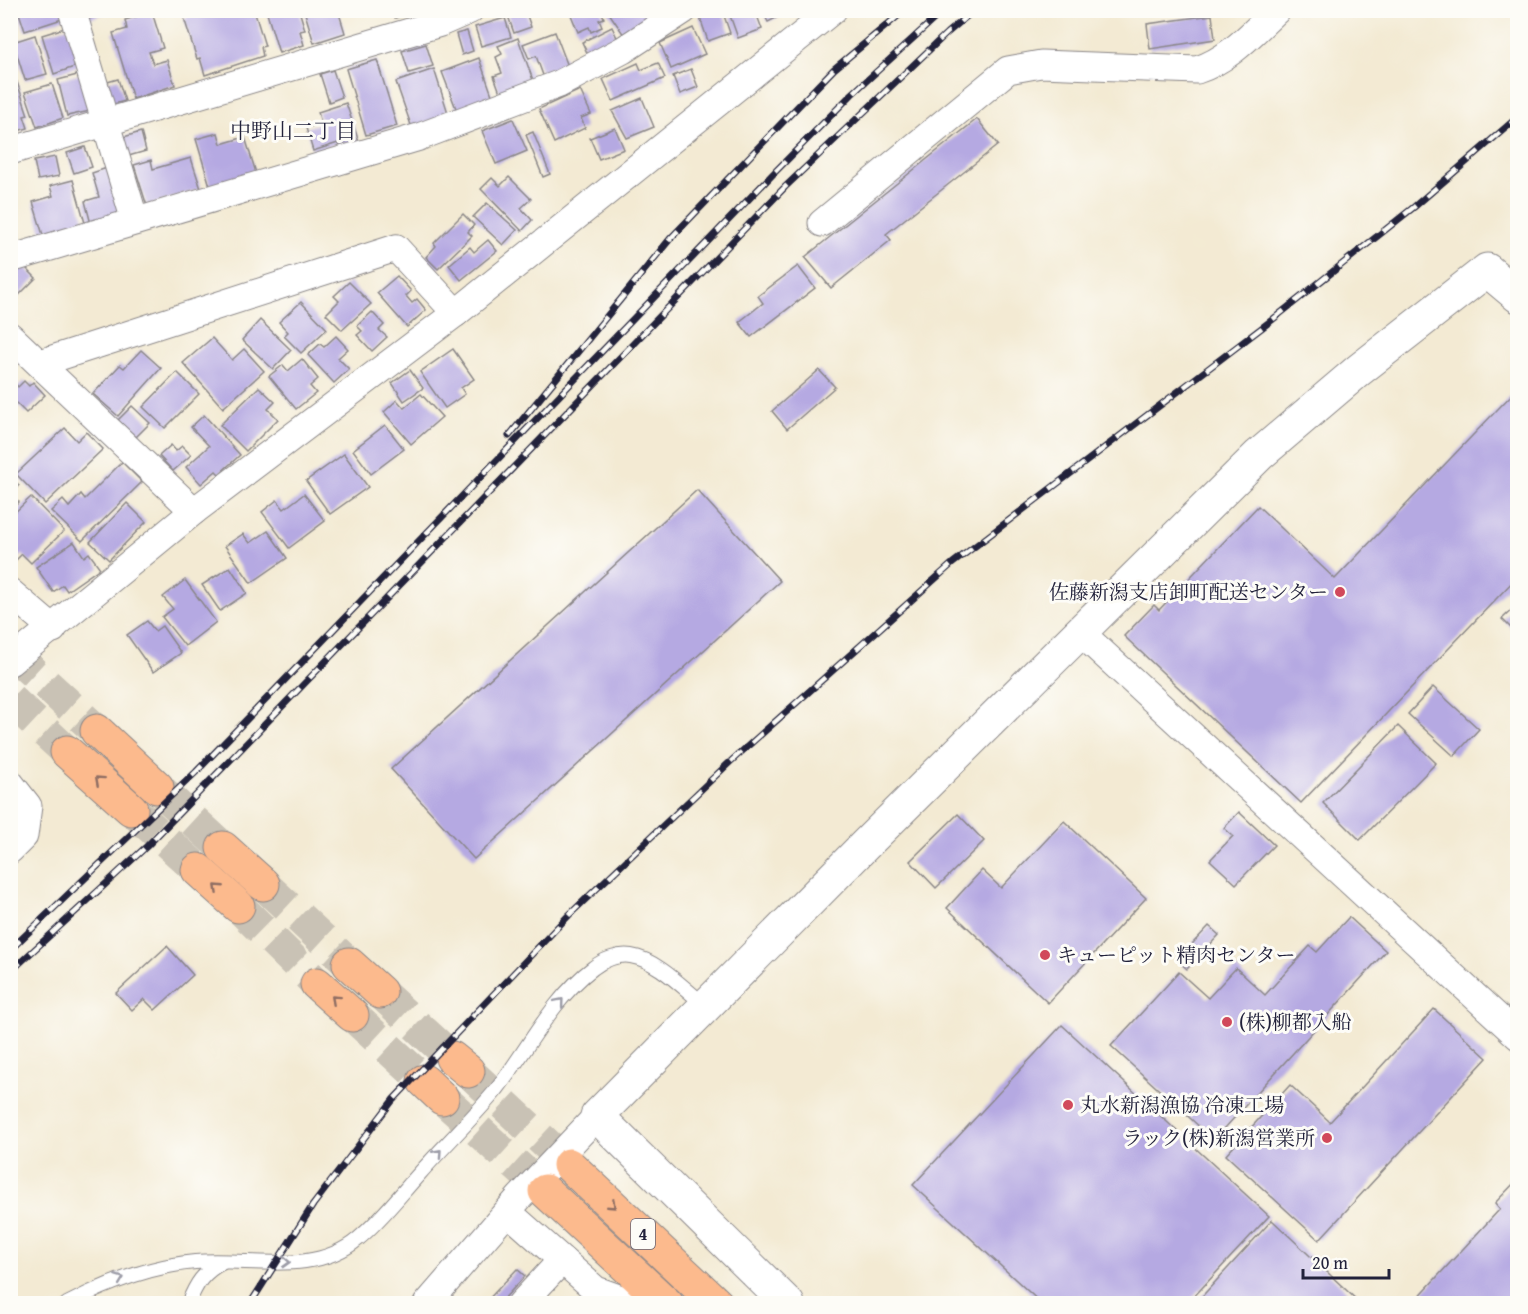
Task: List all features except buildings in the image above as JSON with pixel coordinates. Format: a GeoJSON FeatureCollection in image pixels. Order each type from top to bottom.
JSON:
{"type":"FeatureCollection","features":[{"type":"Feature","properties":{"kind":"main road"},"geometry":{"type":"LineString","coordinates":[[97,731],[157,787]]}},
{"type":"Feature","properties":{"kind":"main road"},"geometry":{"type":"LineString","coordinates":[[67,752],[131,809]]}},
{"type":"Feature","properties":{"kind":"main road"},"geometry":{"type":"LineString","coordinates":[[223,848],[263,884]]}},
{"type":"Feature","properties":{"kind":"main road"},"geometry":{"type":"LineString","coordinates":[[198,870],[238,906]]}},
{"type":"Feature","properties":{"kind":"main road"},"geometry":{"type":"LineString","coordinates":[[349,964],[380,992]]}},
{"type":"Feature","properties":{"kind":"main road"},"geometry":{"type":"LineString","coordinates":[[317,984],[352,1015]]}},
{"type":"Feature","properties":{"kind":"main road","name":"4"},"geometry":{"type":"LineString","coordinates":[[569,1165],[717,1304]]}},
{"type":"Feature","properties":{"kind":"main road","name":"4"},"geometry":{"type":"LineString","coordinates":[[545,1191],[667,1304]]}},
{"type":"Feature","properties":{"kind":"street"},"geometry":{"type":"LineString","coordinates":[[72,10],[135,221]]}},
{"type":"Feature","properties":{"kind":"street"},"geometry":{"type":"LineString","coordinates":[[10,151],[441,23],[470,10]]}},
{"type":"Feature","properties":{"kind":"street"},"geometry":{"type":"LineString","coordinates":[[10,259],[419,137],[548,88],[623,50],[684,10]]}},
{"type":"Feature","properties":{"kind":"street"},"geometry":{"type":"LineString","coordinates":[[10,662],[194,511],[456,313],[833,10]]}},
{"type":"Feature","properties":{"kind":"street"},"geometry":{"type":"LineString","coordinates":[[822,222],[989,83],[1008,70],[1041,64],[1197,70],[1213,65],[1226,56],[1277,10]]}},
{"type":"Feature","properties":{"kind":"street"},"geometry":{"type":"LineString","coordinates":[[40,363],[396,248],[456,313]]}},
{"type":"Feature","properties":{"kind":"street"},"geometry":{"type":"LineString","coordinates":[[427,1304],[597,1116],[1259,455],[1359,370],[1487,270],[1518,296]]}},
{"type":"Feature","properties":{"kind":"street"},"geometry":{"type":"LineString","coordinates":[[10,336],[194,511]]}},
{"type":"Feature","properties":{"kind":"street"},"geometry":{"type":"LineString","coordinates":[[10,592],[53,629]]}},
{"type":"Feature","properties":{"kind":"street"},"geometry":{"type":"LineString","coordinates":[[1080,632],[1518,1036]]}},
{"type":"Feature","properties":{"kind":"street"},"geometry":{"type":"LineString","coordinates":[[10,783],[28,806],[24,836],[10,850]]}},
{"type":"Feature","properties":{"kind":"street"},"geometry":{"type":"LineString","coordinates":[[597,1116],[788,1304]]}},
{"type":"Feature","properties":{"kind":"street"},"geometry":{"type":"LineString","coordinates":[[508,1212],[596,1290],[635,1304]]}},
{"type":"Feature","properties":{"kind":"street"},"geometry":{"type":"LineString","coordinates":[[521,1304],[561,1260]]}},
{"type":"Feature","properties":{"kind":"lane"},"geometry":{"type":"LineString","coordinates":[[67,1304],[95,1289],[143,1272],[194,1262],[228,1260],[299,1262],[321,1260],[340,1252],[357,1240],[496,1089],[560,1000],[593,968],[612,958],[631,956],[652,964],[706,1006]]}},
{"type":"Feature","properties":{"kind":"lane"},"geometry":{"type":"LineString","coordinates":[[188,1304],[197,1282],[210,1269],[228,1260]]}},
{"type":"Feature","properties":{"kind":"tunnel"},"geometry":{"type":"LineString","coordinates":[[10,651],[97,731]]}},
{"type":"Feature","properties":{"kind":"tunnel"},"geometry":{"type":"LineString","coordinates":[[10,699],[67,752]]}},
{"type":"Feature","properties":{"kind":"tunnel"},"geometry":{"type":"LineString","coordinates":[[157,787],[223,848]]}},
{"type":"Feature","properties":{"kind":"tunnel"},"geometry":{"type":"LineString","coordinates":[[131,809],[198,870]]}},
{"type":"Feature","properties":{"kind":"tunnel"},"geometry":{"type":"LineString","coordinates":[[263,884],[349,964]]}},
{"type":"Feature","properties":{"kind":"tunnel"},"geometry":{"type":"LineString","coordinates":[[238,906],[317,984]]}},
{"type":"Feature","properties":{"kind":"tunnel"},"geometry":{"type":"LineString","coordinates":[[380,992],[452,1058]]}},
{"type":"Feature","properties":{"kind":"tunnel"},"geometry":{"type":"LineString","coordinates":[[352,1015],[424,1081]]}},
{"type":"Feature","properties":{"kind":"tunnel"},"geometry":{"type":"LineString","coordinates":[[468,1071],[569,1165]]}},
{"type":"Feature","properties":{"kind":"tunnel"},"geometry":{"type":"LineString","coordinates":[[442,1098],[545,1191]]}},
{"type":"Feature","properties":{"kind":"railway"},"geometry":{"type":"LineString","coordinates":[[509,436],[670,239],[834,69],[905,10]]}},
{"type":"Feature","properties":{"kind":"railway"},"geometry":{"type":"LineString","coordinates":[[10,950],[196,772],[772,175],[852,94],[944,10]]}},
{"type":"Feature","properties":{"kind":"railway"},"geometry":{"type":"LineString","coordinates":[[10,972],[147,846],[785,187],[974,10]]}},
{"type":"Feature","properties":{"kind":"railway"},"geometry":{"type":"LineString","coordinates":[[250,1304],[313,1205],[393,1100],[569,915],[730,762],[953,563],[1272,320],[1414,207],[1518,117]]}},
{"type":"Feature","properties":{"kind":"place","name":"佐藤新潟支店卸町配送センター"},"geometry":{"type":"Point","coordinates":[1340,592]}},
{"type":"Feature","properties":{"kind":"place","name":"キューピット精肉センター"},"geometry":{"type":"Point","coordinates":[1045,955]}},
{"type":"Feature","properties":{"kind":"place","name":"(株)柳都入船"},"geometry":{"type":"Point","coordinates":[1227,1022]}},
{"type":"Feature","properties":{"kind":"place","name":"丸水新潟漁協 冷凍工場"},"geometry":{"type":"Point","coordinates":[1068,1105]}},
{"type":"Feature","properties":{"kind":"place","name":"ラック(株)新潟営業所"},"geometry":{"type":"Point","coordinates":[1327,1138]}},
{"type":"Feature","properties":{"kind":"district","name":"中野山二丁目"},"geometry":{"type":"Point","coordinates":[293,131]}}]}
